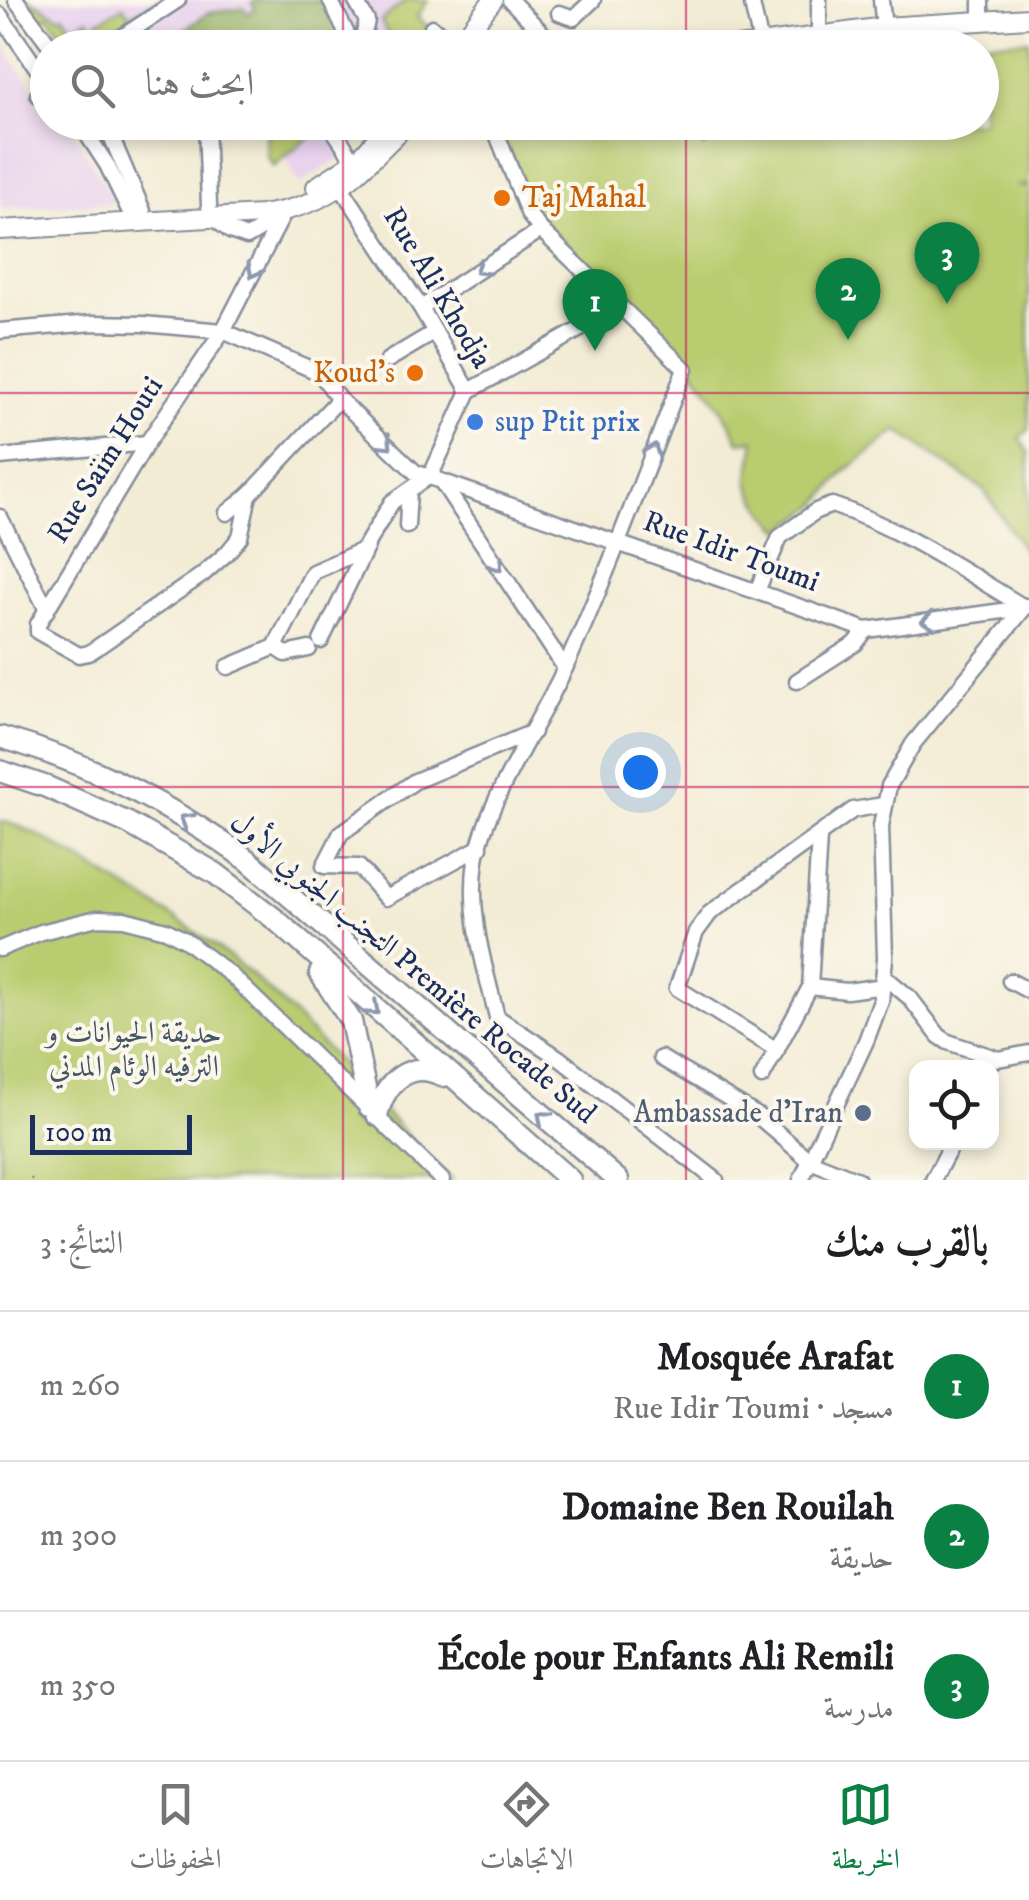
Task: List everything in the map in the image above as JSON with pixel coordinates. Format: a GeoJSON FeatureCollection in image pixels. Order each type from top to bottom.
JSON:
{"type":"FeatureCollection","features":[{"type":"Feature","properties":{"kind":"highway","name":"التجنب الجنوبي الأول Première Rocade Sud"},"geometry":{"type":"LineString","coordinates":[[0,737],[65,760],[130,790],[178,814],[228,847],[306,908],[618,1180]]}},
{"type":"Feature","properties":{"kind":"highway","name":"التجنب الجنوبي الأول Première Rocade Sud"},"geometry":{"type":"LineString","coordinates":[[0,771],[78,800],[163,840],[202,864],[246,896],[570,1180]]}},
{"type":"Feature","properties":{"kind":"highway"},"geometry":{"type":"LineString","coordinates":[[246,896],[320,973],[347,1011],[373,1111]]}},
{"type":"Feature","properties":{"kind":"highway"},"geometry":{"type":"LineString","coordinates":[[373,1111],[385,1090],[403,1074],[427,1068],[479,1100]]}},
{"type":"Feature","properties":{"kind":"main road"},"geometry":{"type":"LineString","coordinates":[[470,30],[493,0]]}},
{"type":"Feature","properties":{"kind":"main road"},"geometry":{"type":"LineString","coordinates":[[484,30],[508,0]]}},
{"type":"Feature","properties":{"kind":"main road"},"geometry":{"type":"LineString","coordinates":[[873,30],[1029,18]]}},
{"type":"Feature","properties":{"kind":"main road"},"geometry":{"type":"LineString","coordinates":[[993,30],[1029,28]]}},
{"type":"Feature","properties":{"kind":"main road"},"geometry":{"type":"LineString","coordinates":[[0,230],[212,212],[283,200],[323,184],[355,162],[374,140]]}},
{"type":"Feature","properties":{"kind":"main road"},"geometry":{"type":"LineString","coordinates":[[0,218],[137,212],[279,212],[341,187],[392,140]]}},
{"type":"Feature","properties":{"kind":"street"},"geometry":{"type":"LineString","coordinates":[[16,0],[38,30]]}},
{"type":"Feature","properties":{"kind":"street"},"geometry":{"type":"LineString","coordinates":[[133,30],[178,0]]}},
{"type":"Feature","properties":{"kind":"street"},"geometry":{"type":"LineString","coordinates":[[330,0],[345,30]]}},
{"type":"Feature","properties":{"kind":"street"},"geometry":{"type":"LineString","coordinates":[[354,0],[367,20],[365,30]]}},
{"type":"Feature","properties":{"kind":"street"},"geometry":{"type":"LineString","coordinates":[[508,0],[539,30]]}},
{"type":"Feature","properties":{"kind":"street"},"geometry":{"type":"LineString","coordinates":[[559,13],[574,18],[594,0]]}},
{"type":"Feature","properties":{"kind":"street"},"geometry":{"type":"LineString","coordinates":[[750,0],[758,30]]}},
{"type":"Feature","properties":{"kind":"street"},"geometry":{"type":"LineString","coordinates":[[815,30],[819,0]]}},
{"type":"Feature","properties":{"kind":"street"},"geometry":{"type":"LineString","coordinates":[[882,0],[884,28]]}},
{"type":"Feature","properties":{"kind":"street"},"geometry":{"type":"LineString","coordinates":[[980,0],[981,20]]}},
{"type":"Feature","properties":{"kind":"street"},"geometry":{"type":"LineString","coordinates":[[0,16],[30,68]]}},
{"type":"Feature","properties":{"kind":"street"},"geometry":{"type":"LineString","coordinates":[[432,27],[435,30]]}},
{"type":"Feature","properties":{"kind":"street"},"geometry":{"type":"LineString","coordinates":[[90,140],[137,212]]}},
{"type":"Feature","properties":{"kind":"street"},"geometry":{"type":"LineString","coordinates":[[111,140],[137,212]]}},
{"type":"Feature","properties":{"kind":"street"},"geometry":{"type":"LineString","coordinates":[[207,140],[212,212]]}},
{"type":"Feature","properties":{"kind":"street"},"geometry":{"type":"LineString","coordinates":[[340,140],[355,162]]}},
{"type":"Feature","properties":{"kind":"street","name":"Rue Idir Toumi"},"geometry":{"type":"LineString","coordinates":[[499,140],[529,214],[541,230],[685,369],[618,541],[866,630],[1027,605]]}},
{"type":"Feature","properties":{"kind":"street","name":"Rue Ali Khodja"},"geometry":{"type":"LineString","coordinates":[[341,187],[421,308],[469,391],[437,479]]}},
{"type":"Feature","properties":{"kind":"street","name":"Rue Saïm Houti"},"geometry":{"type":"LineString","coordinates":[[46,610],[147,442],[223,331],[279,212]]}},
{"type":"Feature","properties":{"kind":"street"},"geometry":{"type":"LineString","coordinates":[[421,308],[541,230]]}},
{"type":"Feature","properties":{"kind":"street"},"geometry":{"type":"LineString","coordinates":[[469,391],[620,307]]}},
{"type":"Feature","properties":{"kind":"street"},"geometry":{"type":"LineString","coordinates":[[0,331],[93,324],[223,331],[320,373],[339,399],[414,472],[618,541],[565,668],[497,802],[480,847],[472,900],[476,936],[497,1017],[573,1069],[716,1180]]}},
{"type":"Feature","properties":{"kind":"street"},"geometry":{"type":"LineString","coordinates":[[388,360],[434,332]]}},
{"type":"Feature","properties":{"kind":"street"},"geometry":{"type":"LineString","coordinates":[[227,513],[250,495],[339,399]]}},
{"type":"Feature","properties":{"kind":"street"},"geometry":{"type":"LineString","coordinates":[[0,457],[147,442]]}},
{"type":"Feature","properties":{"kind":"street"},"geometry":{"type":"LineString","coordinates":[[275,647],[286,654],[315,645],[392,502],[437,479]]}},
{"type":"Feature","properties":{"kind":"street"},"geometry":{"type":"LineString","coordinates":[[437,479],[565,668]]}},
{"type":"Feature","properties":{"kind":"street"},"geometry":{"type":"LineString","coordinates":[[406,526],[409,492]]}},
{"type":"Feature","properties":{"kind":"street"},"geometry":{"type":"LineString","coordinates":[[0,518],[46,610],[36,627],[38,632],[79,655],[90,654],[227,553],[240,537],[250,495]]}},
{"type":"Feature","properties":{"kind":"street"},"geometry":{"type":"LineString","coordinates":[[757,591],[780,537],[816,511],[832,505],[913,540],[1027,605],[914,744],[888,786],[883,804],[885,982],[866,1041],[801,1180]]}},
{"type":"Feature","properties":{"kind":"street"},"geometry":{"type":"LineString","coordinates":[[228,667],[275,647],[313,572],[367,546]]}},
{"type":"Feature","properties":{"kind":"street"},"geometry":{"type":"LineString","coordinates":[[798,681],[862,639],[866,630]]}},
{"type":"Feature","properties":{"kind":"street"},"geometry":{"type":"LineString","coordinates":[[480,847],[386,898],[359,867],[324,866],[341,833],[416,780],[532,732]]}},
{"type":"Feature","properties":{"kind":"street"},"geometry":{"type":"LineString","coordinates":[[777,1050],[677,988],[696,932],[710,913],[853,810],[883,804]]}},
{"type":"Feature","properties":{"kind":"street"},"geometry":{"type":"LineString","coordinates":[[762,1077],[810,987],[818,837]]}},
{"type":"Feature","properties":{"kind":"street"},"geometry":{"type":"LineString","coordinates":[[0,949],[42,932],[96,918],[124,919],[166,930],[232,976],[442,1180]]}},
{"type":"Feature","properties":{"kind":"street"},"geometry":{"type":"LineString","coordinates":[[1010,981],[1029,991]]}},
{"type":"Feature","properties":{"kind":"street"},"geometry":{"type":"LineString","coordinates":[[810,987],[846,991],[885,982],[910,998],[938,1036],[948,1042],[998,1059],[1029,1053]]}},
{"type":"Feature","properties":{"kind":"street"},"geometry":{"type":"LineString","coordinates":[[662,1058],[758,1116],[810,1161],[858,1180]]}},
{"type":"Feature","properties":{"kind":"street"},"geometry":{"type":"LineString","coordinates":[[933,1180],[949,1150]]}},
{"type":"Feature","properties":{"kind":"path"},"geometry":{"type":"LineString","coordinates":[[31,1180],[34,1173]]}},
{"type":"Feature","properties":{"kind":"shaded area"},"geometry":{"type":"Polygon","coordinates":[[[30,0],[256,0],[252,3],[256,9],[247,14],[208,13],[184,30],[73,30],[64,15],[60,17],[30,0]]]}},
{"type":"Feature","properties":{"kind":"shaded area"},"geometry":{"type":"Polygon","coordinates":[[[323,0],[428,0],[417,17],[432,30],[339,30],[323,0]]]}},
{"type":"Feature","properties":{"kind":"shaded area"},"geometry":{"type":"Polygon","coordinates":[[[0,35],[30,83],[30,140],[78,140],[117,203],[0,208],[0,35]]]}},
{"type":"Feature","properties":{"kind":"shaded area"},"geometry":{"type":"Polygon","coordinates":[[[305,140],[359,140],[345,155],[299,184],[284,156],[305,140]]]}},
{"type":"Feature","properties":{"kind":"green space"},"geometry":{"type":"Polygon","coordinates":[[[21,0],[30,0],[60,17],[64,15],[72,28],[88,19],[94,28],[123,6],[129,15],[159,0],[162,5],[121,30],[59,30],[48,16],[39,22],[21,0]]]}},
{"type":"Feature","properties":{"kind":"green space"},"geometry":{"type":"Polygon","coordinates":[[[323,0],[339,30],[184,30],[208,13],[244,8],[248,14],[255,9],[252,3],[323,0]]]}},
{"type":"Feature","properties":{"kind":"green space"},"geometry":{"type":"Polygon","coordinates":[[[406,0],[428,0],[417,17],[432,30],[386,30],[381,21],[406,0]]]}},
{"type":"Feature","properties":{"kind":"green space"},"geometry":{"type":"Polygon","coordinates":[[[1029,40],[1029,185],[1017,186],[1029,187],[1029,430],[1020,437],[1029,453],[1029,558],[984,490],[897,430],[844,472],[817,505],[782,530],[762,508],[749,482],[754,440],[739,442],[704,382],[680,354],[531,208],[504,140],[999,140],[999,42],[1029,40]]]}},
{"type":"Feature","properties":{"kind":"green space"},"geometry":{"type":"Polygon","coordinates":[[[266,140],[306,140],[273,166],[267,157],[266,140]]]}},
{"type":"Feature","properties":{"kind":"green space","name":"حديقة الحيوانات و الترفيه الوئام المدني"},"geometry":{"type":"Polygon","coordinates":[[[0,821],[26,829],[60,848],[174,918],[248,972],[452,1180],[0,1180],[0,821]]]}},
{"type":"Feature","properties":{"kind":"place","name":"Taj Mahal"},"geometry":{"type":"Point","coordinates":[502,198]}},
{"type":"Feature","properties":{"kind":"place","name":"École pour Enfants Ali Remili"},"geometry":{"type":"Point","coordinates":[947,304]}},
{"type":"Feature","properties":{"kind":"place","name":"Domaine Ben Rouilah"},"geometry":{"type":"Point","coordinates":[848,340]}},
{"type":"Feature","properties":{"kind":"place","name":"Mosquée Arafat"},"geometry":{"type":"Point","coordinates":[595,351]}},
{"type":"Feature","properties":{"kind":"place","name":"Koud's"},"geometry":{"type":"Point","coordinates":[415,373]}},
{"type":"Feature","properties":{"kind":"place","name":"sup Ptit prix"},"geometry":{"type":"Point","coordinates":[475,422]}},
{"type":"Feature","properties":{"kind":"place","name":"Ambassade d'Iran"},"geometry":{"type":"Point","coordinates":[863,1113]}}]}
